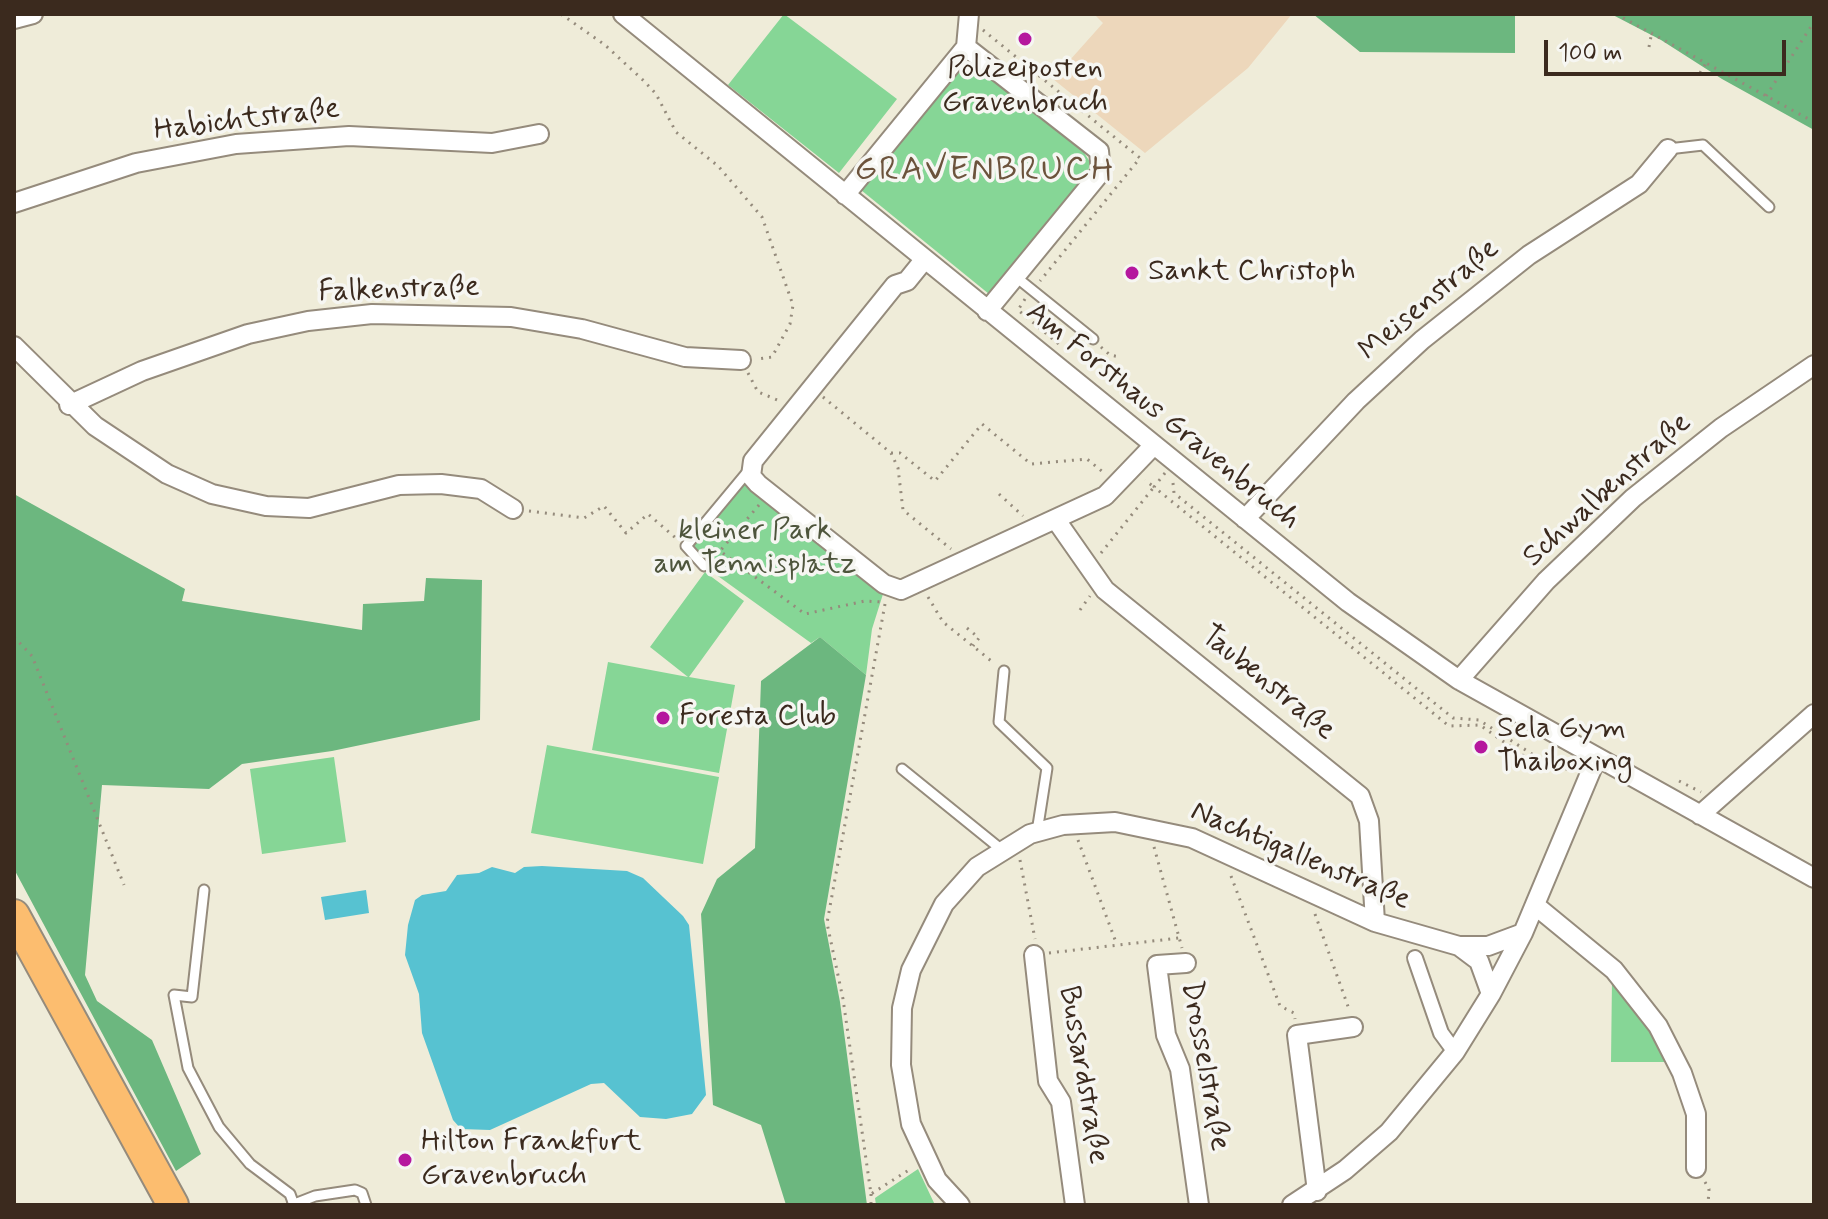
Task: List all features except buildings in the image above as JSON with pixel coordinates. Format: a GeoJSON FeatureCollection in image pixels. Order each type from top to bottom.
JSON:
{"type":"FeatureCollection","features":[{"type":"Feature","properties":{"kind":"main road"},"geometry":{"type":"LineString","coordinates":[[14,915],[173,1205]]}},
{"type":"Feature","properties":{"kind":"street"},"geometry":{"type":"LineString","coordinates":[[14,19],[33,14]]}},
{"type":"Feature","properties":{"kind":"street","name":"Am Forsthaus Gravenbruch"},"geometry":{"type":"LineString","coordinates":[[623,14],[1348,602],[1459,680],[1593,764],[1700,815],[1814,878]]}},
{"type":"Feature","properties":{"kind":"street"},"geometry":{"type":"LineString","coordinates":[[845,195],[966,47],[969,14]]}},
{"type":"Feature","properties":{"kind":"street"},"geometry":{"type":"LineString","coordinates":[[966,47],[1102,157],[1101,172],[987,311]]}},
{"type":"Feature","properties":{"kind":"street","name":"Habichtstraße"},"geometry":{"type":"LineString","coordinates":[[14,203],[136,163],[236,144],[349,136],[412,136],[492,143],[539,134]]}},
{"type":"Feature","properties":{"kind":"street","name":"Meisenstraße"},"geometry":{"type":"LineString","coordinates":[[1245,519],[1356,401],[1422,340],[1529,255],[1639,184],[1668,149]]}},
{"type":"Feature","properties":{"kind":"street"},"geometry":{"type":"LineString","coordinates":[[924,260],[907,281],[895,285],[794,408],[750,469],[758,484],[891,589],[907,589],[1056,520],[1119,485],[1153,446]]}},
{"type":"Feature","properties":{"kind":"street","name":"Falkenstraße"},"geometry":{"type":"LineString","coordinates":[[69,405],[166,362],[248,334],[308,321],[372,314],[511,317],[582,329],[685,357],[741,360]]}},
{"type":"Feature","properties":{"kind":"street"},"geometry":{"type":"LineString","coordinates":[[14,346],[69,405],[118,443],[189,485],[239,501],[309,508],[399,485],[425,483],[481,489],[513,509]]}},
{"type":"Feature","properties":{"kind":"street","name":"Schwalbenstraße"},"geometry":{"type":"LineString","coordinates":[[1459,680],[1546,581],[1633,498],[1721,428],[1814,365]]}},
{"type":"Feature","properties":{"kind":"street","name":"Taubenstraße"},"geometry":{"type":"LineString","coordinates":[[1056,520],[1105,590],[1360,796],[1369,821],[1375,922]]}},
{"type":"Feature","properties":{"kind":"street"},"geometry":{"type":"LineString","coordinates":[[1700,815],[1814,714]]}},
{"type":"Feature","properties":{"kind":"street"},"geometry":{"type":"LineString","coordinates":[[1292,1205],[1317,1191],[1389,1132],[1455,1052],[1491,994],[1536,906],[1593,764]]}},
{"type":"Feature","properties":{"kind":"street","name":"Nachtigallenstraße"},"geometry":{"type":"LineString","coordinates":[[960,1205],[937,1180],[911,1124],[901,1065],[902,1008],[911,970],[931,924],[951,894],[977,867],[1010,845],[1037,832],[1072,824],[1115,822],[1148,826],[1221,848],[1375,922],[1459,946],[1488,946],[1523,933]]}},
{"type":"Feature","properties":{"kind":"street"},"geometry":{"type":"LineString","coordinates":[[1536,906],[1614,970],[1658,1026],[1682,1073],[1696,1114],[1696,1168]]}},
{"type":"Feature","properties":{"kind":"street"},"geometry":{"type":"LineString","coordinates":[[1459,946],[1479,961],[1491,994]]}},
{"type":"Feature","properties":{"kind":"street","name":"Bussardstraße"},"geometry":{"type":"LineString","coordinates":[[1034,955],[1048,1081],[1061,1102],[1075,1205]]}},
{"type":"Feature","properties":{"kind":"street"},"geometry":{"type":"LineString","coordinates":[[1415,958],[1441,1033],[1455,1052]]}},
{"type":"Feature","properties":{"kind":"street","name":"Drosselstraße"},"geometry":{"type":"LineString","coordinates":[[1186,963],[1157,965],[1166,1035],[1180,1069],[1199,1205]]}},
{"type":"Feature","properties":{"kind":"street"},"geometry":{"type":"LineString","coordinates":[[1317,1191],[1297,1035],[1353,1027]]}},
{"type":"Feature","properties":{"kind":"lane"},"geometry":{"type":"LineString","coordinates":[[1668,149],[1703,145],[1769,207]]}},
{"type":"Feature","properties":{"kind":"lane"},"geometry":{"type":"LineString","coordinates":[[1016,277],[1093,339]]}},
{"type":"Feature","properties":{"kind":"lane"},"geometry":{"type":"LineString","coordinates":[[704,566],[686,546],[750,469]]}},
{"type":"Feature","properties":{"kind":"lane"},"geometry":{"type":"LineString","coordinates":[[1004,671],[999,722],[1047,768],[1037,832]]}},
{"type":"Feature","properties":{"kind":"lane"},"geometry":{"type":"LineString","coordinates":[[902,769],[1010,845]]}},
{"type":"Feature","properties":{"kind":"lane"},"geometry":{"type":"LineString","coordinates":[[204,890],[192,997],[174,995],[188,1068],[219,1127],[250,1164],[290,1194],[293,1205],[315,1196],[355,1190],[362,1193],[366,1205]]}},
{"type":"Feature","properties":{"kind":"path"},"geometry":{"type":"LineString","coordinates":[[561,14],[605,45],[644,81],[656,94],[676,132],[718,166],[762,217],[793,305],[790,324],[772,357],[741,360],[758,392],[794,408]]}},
{"type":"Feature","properties":{"kind":"path"},"geometry":{"type":"LineString","coordinates":[[1616,14],[1814,122]]}},
{"type":"Feature","properties":{"kind":"path"},"geometry":{"type":"LineString","coordinates":[[1766,96],[1814,22]]}},
{"type":"Feature","properties":{"kind":"path"},"geometry":{"type":"LineString","coordinates":[[1649,47],[1652,31]]}},
{"type":"Feature","properties":{"kind":"path"},"geometry":{"type":"LineString","coordinates":[[1700,73],[1706,63]]}},
{"type":"Feature","properties":{"kind":"path"},"geometry":{"type":"LineString","coordinates":[[1032,290],[1018,310],[1066,349]]}},
{"type":"Feature","properties":{"kind":"path"},"geometry":{"type":"LineString","coordinates":[[1093,339],[1110,355],[1120,357]]}},
{"type":"Feature","properties":{"kind":"path"},"geometry":{"type":"LineString","coordinates":[[811,387],[891,453],[898,468],[903,510],[967,561]]}},
{"type":"Feature","properties":{"kind":"path"},"geometry":{"type":"LineString","coordinates":[[891,453],[900,453],[935,481],[982,424],[1031,464],[1087,459],[1119,485]]}},
{"type":"Feature","properties":{"kind":"path"},"geometry":{"type":"LineString","coordinates":[[1101,553],[1170,468],[1174,493],[1453,718],[1479,720],[1546,763],[1593,764]]}},
{"type":"Feature","properties":{"kind":"path"},"geometry":{"type":"LineString","coordinates":[[1141,477],[1449,726],[1480,725],[1542,769],[1593,764]]}},
{"type":"Feature","properties":{"kind":"path"},"geometry":{"type":"LineString","coordinates":[[770,493],[720,551],[805,614],[865,601],[885,602],[827,923],[843,999],[871,1205]]}},
{"type":"Feature","properties":{"kind":"path"},"geometry":{"type":"LineString","coordinates":[[999,494],[1038,528]]}},
{"type":"Feature","properties":{"kind":"path"},"geometry":{"type":"LineString","coordinates":[[513,509],[584,518],[604,506],[626,533],[648,514],[686,546]]}},
{"type":"Feature","properties":{"kind":"path"},"geometry":{"type":"LineString","coordinates":[[1080,610],[1087,600]]}},
{"type":"Feature","properties":{"kind":"path"},"geometry":{"type":"LineString","coordinates":[[931,604],[943,622],[1004,671]]}},
{"type":"Feature","properties":{"kind":"path"},"geometry":{"type":"LineString","coordinates":[[967,628],[979,638],[973,646]]}},
{"type":"Feature","properties":{"kind":"path"},"geometry":{"type":"LineString","coordinates":[[14,637],[32,656],[124,885]]}},
{"type":"Feature","properties":{"kind":"path"},"geometry":{"type":"LineString","coordinates":[[1542,769],[1558,745]]}},
{"type":"Feature","properties":{"kind":"path"},"geometry":{"type":"LineString","coordinates":[[1072,824],[1117,945]]}},
{"type":"Feature","properties":{"kind":"path"},"geometry":{"type":"LineString","coordinates":[[1148,826],[1186,963]]}},
{"type":"Feature","properties":{"kind":"path"},"geometry":{"type":"LineString","coordinates":[[1010,845],[1035,930],[1034,955],[1179,938]]}},
{"type":"Feature","properties":{"kind":"path"},"geometry":{"type":"LineString","coordinates":[[1221,848],[1280,1006],[1294,1013],[1297,1035]]}},
{"type":"Feature","properties":{"kind":"path"},"geometry":{"type":"LineString","coordinates":[[1306,890],[1349,1004],[1353,1027]]}},
{"type":"Feature","properties":{"kind":"path"},"geometry":{"type":"LineString","coordinates":[[871,1194],[926,1159]]}},
{"type":"Feature","properties":{"kind":"path"},"geometry":{"type":"LineString","coordinates":[[1696,1168],[1709,1189],[1708,1205]]}},
{"type":"Feature","properties":{"kind":"shaded area"},"geometry":{"type":"Polygon","coordinates":[[[1094,14],[1292,14],[1248,68],[1145,153],[1053,79],[1103,23],[1094,14]]]}},
{"type":"Feature","properties":{"kind":"green space"},"geometry":{"type":"Polygon","coordinates":[[[784,14],[897,99],[839,173],[728,85],[784,14]]]}},
{"type":"Feature","properties":{"kind":"green space"},"geometry":{"type":"Polygon","coordinates":[[[1313,14],[1515,14],[1515,53],[1360,52],[1313,14]]]}},
{"type":"Feature","properties":{"kind":"green space"},"geometry":{"type":"Polygon","coordinates":[[[1611,14],[1814,14],[1814,130],[1722,79],[1661,40],[1611,14]]]}},
{"type":"Feature","properties":{"kind":"green space"},"geometry":{"type":"Polygon","coordinates":[[[970,65],[980,69],[1083,151],[1090,162],[1088,172],[989,294],[861,190],[959,69],[970,65]]]}},
{"type":"Feature","properties":{"kind":"green space","name":"kleiner Park am Tennisplatz"},"geometry":{"type":"Polygon","coordinates":[[[740,481],[883,594],[872,629],[866,675],[820,637],[811,643],[704,566],[686,546],[740,481]]]}},
{"type":"Feature","properties":{"kind":"green space"},"geometry":{"type":"Polygon","coordinates":[[[14,494],[185,589],[182,601],[362,630],[363,604],[424,601],[426,578],[482,580],[480,720],[332,751],[242,764],[209,789],[102,785],[85,975],[97,1001],[152,1040],[201,1154],[176,1171],[14,869],[14,494]]]}},
{"type":"Feature","properties":{"kind":"green space","name":"Foresta Club"},"geometry":{"type":"Polygon","coordinates":[[[705,572],[744,601],[689,677],[735,685],[719,773],[592,750],[608,662],[688,677],[650,647],[705,572]]]}},
{"type":"Feature","properties":{"kind":"green space"},"geometry":{"type":"Polygon","coordinates":[[[820,637],[866,675],[824,919],[840,1002],[867,1205],[786,1205],[761,1125],[713,1105],[701,914],[717,879],[755,848],[761,681],[820,637]]]}},
{"type":"Feature","properties":{"kind":"green space"},"geometry":{"type":"Polygon","coordinates":[[[547,745],[719,777],[703,864],[531,833],[547,745]]]}},
{"type":"Feature","properties":{"kind":"green space"},"geometry":{"type":"Polygon","coordinates":[[[334,757],[346,842],[262,854],[250,769],[334,757]]]}},
{"type":"Feature","properties":{"kind":"green space"},"geometry":{"type":"Polygon","coordinates":[[[1612,979],[1661,1045],[1666,1062],[1611,1062],[1612,979]]]}},
{"type":"Feature","properties":{"kind":"green space"},"geometry":{"type":"Polygon","coordinates":[[[918,1169],[935,1205],[876,1205],[875,1198],[918,1169]]]}},
{"type":"Feature","properties":{"kind":"water"},"geometry":{"type":"Polygon","coordinates":[[[542,866],[627,871],[643,878],[683,916],[689,925],[706,1095],[692,1114],[666,1119],[640,1117],[604,1083],[591,1084],[490,1130],[461,1129],[453,1120],[422,1033],[419,994],[405,955],[408,925],[415,900],[422,895],[446,891],[457,875],[479,873],[492,867],[515,873],[524,867],[542,866]]]}},
{"type":"Feature","properties":{"kind":"water"},"geometry":{"type":"Polygon","coordinates":[[[366,890],[369,913],[325,920],[321,897],[366,890]]]}},
{"type":"Feature","properties":{"kind":"place","name":"Polizeiposten Gravenbruch"},"geometry":{"type":"Point","coordinates":[1025,39]}},
{"type":"Feature","properties":{"kind":"place","name":"Sankt Christoph"},"geometry":{"type":"Point","coordinates":[1132,273]}},
{"type":"Feature","properties":{"kind":"place","name":"Foresta Club"},"geometry":{"type":"Point","coordinates":[663,718]}},
{"type":"Feature","properties":{"kind":"place","name":"Sela Gym Thaiboxing"},"geometry":{"type":"Point","coordinates":[1481,747]}},
{"type":"Feature","properties":{"kind":"place","name":"Hilton Frankfurt Gravenbruch"},"geometry":{"type":"Point","coordinates":[405,1160]}},
{"type":"Feature","properties":{"kind":"district","name":"GRAVENBRUCH"},"geometry":{"type":"Point","coordinates":[985,172]}}]}
